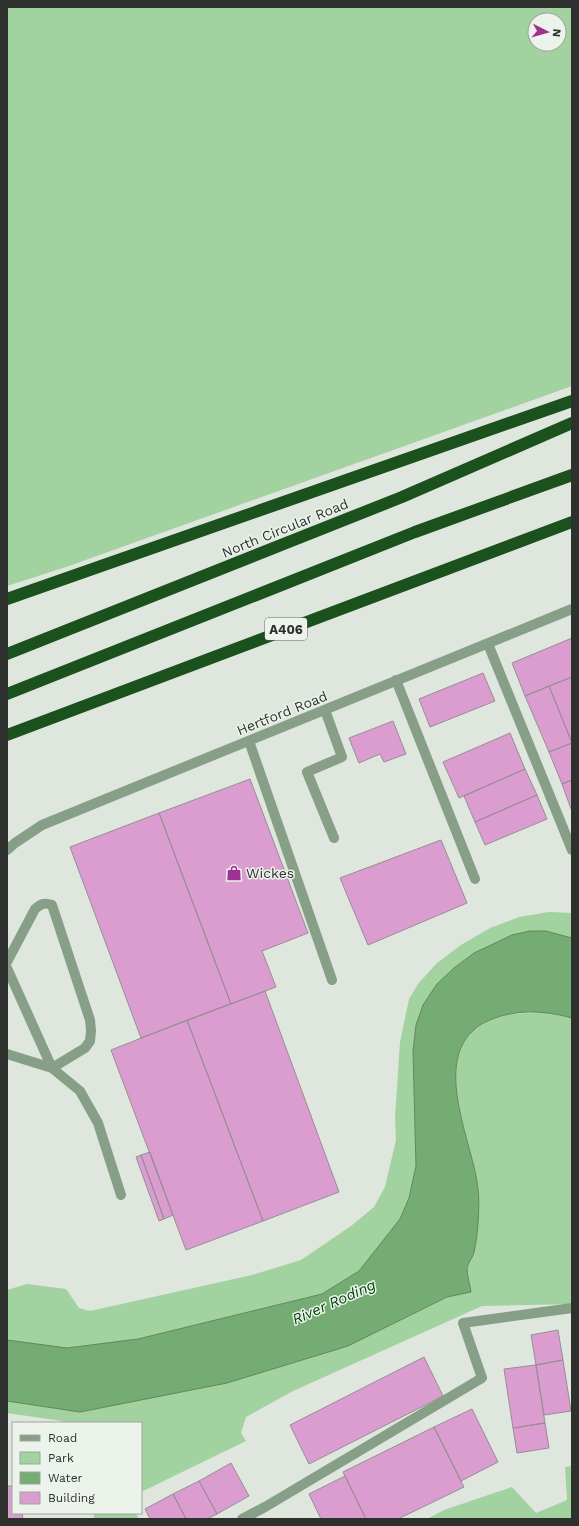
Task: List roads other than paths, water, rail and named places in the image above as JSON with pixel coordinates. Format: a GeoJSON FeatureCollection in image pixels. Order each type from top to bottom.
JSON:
{"type":"FeatureCollection","features":[{"type":"Feature","properties":{"kind":"highway"},"geometry":{"type":"LineString","coordinates":[[7,599],[572,401]]}},
{"type":"Feature","properties":{"kind":"highway","name":"North Circular Road"},"geometry":{"type":"LineString","coordinates":[[7,654],[402,498],[572,423]]}},
{"type":"Feature","properties":{"kind":"highway"},"geometry":{"type":"LineString","coordinates":[[7,694],[414,532],[572,474]]}},
{"type":"Feature","properties":{"kind":"highway","name":"A406"},"geometry":{"type":"LineString","coordinates":[[7,735],[572,522]]}},
{"type":"Feature","properties":{"kind":"street","name":"Hertford Road"},"geometry":{"type":"LineString","coordinates":[[7,850],[42,825],[249,742],[396,680],[572,609]]}},
{"type":"Feature","properties":{"kind":"street"},"geometry":{"type":"LineString","coordinates":[[488,644],[572,850]]}},
{"type":"Feature","properties":{"kind":"street"},"geometry":{"type":"LineString","coordinates":[[396,680],[475,879]]}},
{"type":"Feature","properties":{"kind":"street"},"geometry":{"type":"LineString","coordinates":[[325,710],[342,757],[307,772],[334,838]]}},
{"type":"Feature","properties":{"kind":"street"},"geometry":{"type":"LineString","coordinates":[[249,742],[332,980]]}},
{"type":"Feature","properties":{"kind":"street"},"geometry":{"type":"LineString","coordinates":[[7,962],[35,909],[46,903],[52,905],[90,1020],[91,1031],[90,1041],[85,1048],[52,1068]]}},
{"type":"Feature","properties":{"kind":"street"},"geometry":{"type":"LineString","coordinates":[[7,968],[52,1068]]}},
{"type":"Feature","properties":{"kind":"street"},"geometry":{"type":"LineString","coordinates":[[7,1054],[52,1068],[80,1091],[98,1123],[121,1194]]}},
{"type":"Feature","properties":{"kind":"street"},"geometry":{"type":"LineString","coordinates":[[242,1519],[266,1507],[482,1378],[463,1323],[572,1308]]}},
{"type":"Feature","properties":{"kind":"water","name":"River Roding"},"geometry":{"type":"Polygon","coordinates":[[[530,931],[546,931],[572,938],[572,1018],[534,1012],[504,1015],[495,1018],[473,1031],[461,1048],[456,1070],[457,1094],[461,1119],[474,1167],[479,1195],[477,1238],[473,1254],[467,1268],[471,1292],[447,1297],[348,1346],[227,1383],[80,1412],[7,1401],[7,1340],[67,1348],[138,1339],[322,1294],[359,1271],[400,1219],[409,1198],[416,1166],[413,1051],[416,1025],[423,1005],[437,984],[454,968],[474,953],[512,935],[530,931]]]}},
{"type":"Feature","properties":{"kind":"place","name":"Wickes"},"geometry":{"type":"Point","coordinates":[234,873]}}]}
